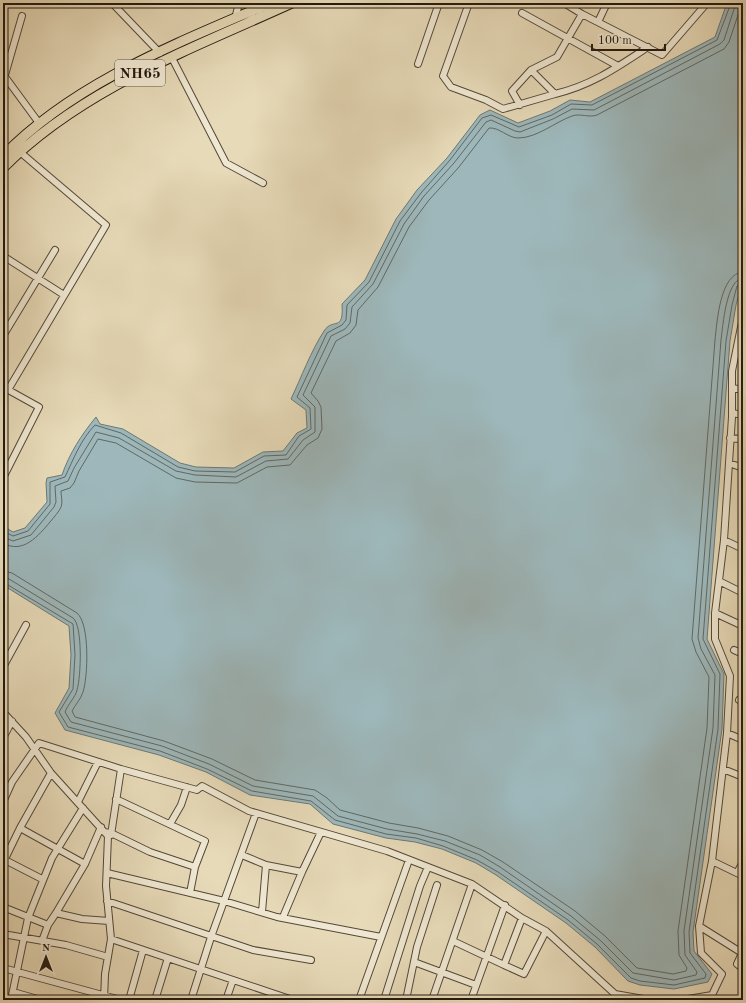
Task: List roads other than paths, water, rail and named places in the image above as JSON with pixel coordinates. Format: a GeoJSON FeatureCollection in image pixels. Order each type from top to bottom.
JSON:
{"type":"FeatureCollection","features":[{"type":"Feature","properties":{"kind":"highway","name":"NH65"},"geometry":{"type":"LineString","coordinates":[[3,156],[39,123],[84,93],[160,53],[270,3]]}},
{"type":"Feature","properties":{"kind":"highway","name":"NH65"},"geometry":{"type":"LineString","coordinates":[[3,168],[20,152],[104,90],[292,3]]}},
{"type":"Feature","properties":{"kind":"street"},"geometry":{"type":"LineString","coordinates":[[111,3],[160,53]]}},
{"type":"Feature","properties":{"kind":"street"},"geometry":{"type":"LineString","coordinates":[[235,19],[239,3]]}},
{"type":"Feature","properties":{"kind":"street"},"geometry":{"type":"LineString","coordinates":[[418,64],[439,3]]}},
{"type":"Feature","properties":{"kind":"street"},"geometry":{"type":"LineString","coordinates":[[468,3],[443,76],[451,87],[486,100],[503,110],[578,88],[618,66],[648,47]]}},
{"type":"Feature","properties":{"kind":"street"},"geometry":{"type":"LineString","coordinates":[[564,3],[582,14],[662,55],[707,3]]}},
{"type":"Feature","properties":{"kind":"street"},"geometry":{"type":"LineString","coordinates":[[598,22],[607,3]]}},
{"type":"Feature","properties":{"kind":"street"},"geometry":{"type":"LineString","coordinates":[[522,13],[618,66]]}},
{"type":"Feature","properties":{"kind":"street"},"geometry":{"type":"LineString","coordinates":[[520,105],[512,91],[531,70],[557,57],[582,14]]}},
{"type":"Feature","properties":{"kind":"street"},"geometry":{"type":"LineString","coordinates":[[22,16],[4,74],[39,123]]}},
{"type":"Feature","properties":{"kind":"street"},"geometry":{"type":"LineString","coordinates":[[172,58],[226,163],[263,183]]}},
{"type":"Feature","properties":{"kind":"street"},"geometry":{"type":"LineString","coordinates":[[531,70],[555,94]]}},
{"type":"Feature","properties":{"kind":"street"},"geometry":{"type":"LineString","coordinates":[[3,478],[39,407],[6,388],[106,225],[20,152]]}},
{"type":"Feature","properties":{"kind":"street"},"geometry":{"type":"LineString","coordinates":[[3,336],[55,250]]}},
{"type":"Feature","properties":{"kind":"street"},"geometry":{"type":"LineString","coordinates":[[3,256],[64,295]]}},
{"type":"Feature","properties":{"kind":"street"},"geometry":{"type":"LineString","coordinates":[[682,1000],[712,994],[722,974],[701,953],[699,926],[712,861],[727,733],[730,676],[715,639],[729,463],[732,413],[732,371],[743,317]]}},
{"type":"Feature","properties":{"kind":"street"},"geometry":{"type":"LineString","coordinates":[[732,388],[743,390]]}},
{"type":"Feature","properties":{"kind":"street"},"geometry":{"type":"LineString","coordinates":[[732,413],[743,415]]}},
{"type":"Feature","properties":{"kind":"street"},"geometry":{"type":"LineString","coordinates":[[730,438],[743,439]]}},
{"type":"Feature","properties":{"kind":"street"},"geometry":{"type":"LineString","coordinates":[[729,463],[743,468]]}},
{"type":"Feature","properties":{"kind":"street"},"geometry":{"type":"LineString","coordinates":[[724,540],[743,550]]}},
{"type":"Feature","properties":{"kind":"street"},"geometry":{"type":"LineString","coordinates":[[719,581],[743,593]]}},
{"type":"Feature","properties":{"kind":"street"},"geometry":{"type":"LineString","coordinates":[[716,614],[743,626]]}},
{"type":"Feature","properties":{"kind":"street"},"geometry":{"type":"LineString","coordinates":[[3,667],[26,625]]}},
{"type":"Feature","properties":{"kind":"street"},"geometry":{"type":"LineString","coordinates":[[734,650],[743,654]]}},
{"type":"Feature","properties":{"kind":"street"},"geometry":{"type":"LineString","coordinates":[[3,712],[34,748],[51,773],[83,808],[106,830],[150,852],[196,867]]}},
{"type":"Feature","properties":{"kind":"street"},"geometry":{"type":"LineString","coordinates":[[3,738],[12,721]]}},
{"type":"Feature","properties":{"kind":"street"},"geometry":{"type":"LineString","coordinates":[[727,733],[743,740]]}},
{"type":"Feature","properties":{"kind":"street"},"geometry":{"type":"LineString","coordinates":[[3,802],[12,782],[34,748],[40,743],[121,769],[197,790],[202,786],[256,813],[387,851],[472,884],[522,918],[546,931],[615,994],[649,1000]]}},
{"type":"Feature","properties":{"kind":"street"},"geometry":{"type":"LineString","coordinates":[[78,802],[98,762]]}},
{"type":"Feature","properties":{"kind":"street"},"geometry":{"type":"LineString","coordinates":[[104,998],[111,939],[107,901],[109,844],[106,830],[116,799],[121,769]]}},
{"type":"Feature","properties":{"kind":"street"},"geometry":{"type":"LineString","coordinates":[[723,769],[743,777]]}},
{"type":"Feature","properties":{"kind":"street"},"geometry":{"type":"LineString","coordinates":[[42,880],[4,861],[20,828],[51,773]]}},
{"type":"Feature","properties":{"kind":"street"},"geometry":{"type":"LineString","coordinates":[[170,824],[181,805],[187,787]]}},
{"type":"Feature","properties":{"kind":"street"},"geometry":{"type":"LineString","coordinates":[[116,799],[205,842],[196,867],[190,893]]}},
{"type":"Feature","properties":{"kind":"street"},"geometry":{"type":"LineString","coordinates":[[11,1000],[28,918],[42,880],[57,849],[83,808]]}},
{"type":"Feature","properties":{"kind":"street"},"geometry":{"type":"LineString","coordinates":[[190,1000],[256,813]]}},
{"type":"Feature","properties":{"kind":"street"},"geometry":{"type":"LineString","coordinates":[[20,828],[85,864]]}},
{"type":"Feature","properties":{"kind":"street"},"geometry":{"type":"LineString","coordinates":[[42,941],[48,925],[85,864],[98,833],[106,830]]}},
{"type":"Feature","properties":{"kind":"street"},"geometry":{"type":"LineString","coordinates":[[283,917],[321,832]]}},
{"type":"Feature","properties":{"kind":"street"},"geometry":{"type":"LineString","coordinates":[[242,855],[266,865],[302,872]]}},
{"type":"Feature","properties":{"kind":"street"},"geometry":{"type":"LineString","coordinates":[[359,1000],[409,860]]}},
{"type":"Feature","properties":{"kind":"street"},"geometry":{"type":"LineString","coordinates":[[712,861],[740,874],[743,862]]}},
{"type":"Feature","properties":{"kind":"street"},"geometry":{"type":"LineString","coordinates":[[262,912],[266,865]]}},
{"type":"Feature","properties":{"kind":"street"},"geometry":{"type":"LineString","coordinates":[[384,1000],[420,886],[428,867]]}},
{"type":"Feature","properties":{"kind":"street"},"geometry":{"type":"LineString","coordinates":[[107,873],[224,901],[283,917],[381,937]]}},
{"type":"Feature","properties":{"kind":"street"},"geometry":{"type":"LineString","coordinates":[[432,1000],[472,884]]}},
{"type":"Feature","properties":{"kind":"street"},"geometry":{"type":"LineString","coordinates":[[406,1000],[417,947],[437,885]]}},
{"type":"Feature","properties":{"kind":"street"},"geometry":{"type":"LineString","coordinates":[[107,901],[253,950],[311,960]]}},
{"type":"Feature","properties":{"kind":"street"},"geometry":{"type":"LineString","coordinates":[[471,1000],[505,905]]}},
{"type":"Feature","properties":{"kind":"street"},"geometry":{"type":"LineString","coordinates":[[3,907],[48,925]]}},
{"type":"Feature","properties":{"kind":"street"},"geometry":{"type":"LineString","coordinates":[[56,913],[82,919],[109,921]]}},
{"type":"Feature","properties":{"kind":"street"},"geometry":{"type":"LineString","coordinates":[[504,965],[522,918]]}},
{"type":"Feature","properties":{"kind":"street"},"geometry":{"type":"LineString","coordinates":[[699,926],[742,952],[737,964],[743,969]]}},
{"type":"Feature","properties":{"kind":"street"},"geometry":{"type":"LineString","coordinates":[[453,941],[524,974],[546,931]]}},
{"type":"Feature","properties":{"kind":"street"},"geometry":{"type":"LineString","coordinates":[[3,934],[66,945],[108,957]]}},
{"type":"Feature","properties":{"kind":"street"},"geometry":{"type":"LineString","coordinates":[[111,939],[293,1000]]}},
{"type":"Feature","properties":{"kind":"street"},"geometry":{"type":"LineString","coordinates":[[129,1000],[143,950]]}},
{"type":"Feature","properties":{"kind":"street"},"geometry":{"type":"LineString","coordinates":[[155,1000],[168,958]]}},
{"type":"Feature","properties":{"kind":"street"},"geometry":{"type":"LineString","coordinates":[[414,962],[476,985]]}},
{"type":"Feature","properties":{"kind":"street"},"geometry":{"type":"LineString","coordinates":[[3,968],[104,998],[121,1000]]}},
{"type":"Feature","properties":{"kind":"street"},"geometry":{"type":"LineString","coordinates":[[226,1000],[233,980]]}},
{"type":"Feature","properties":{"kind":"street"},"geometry":{"type":"LineString","coordinates":[[13,992],[41,1000]]}},
{"type":"Feature","properties":{"kind":"water"},"geometry":{"type":"Polygon","coordinates":[[[727,3],[743,3],[743,281],[736,305],[730,341],[707,639],[724,674],[722,729],[693,932],[694,951],[712,974],[708,982],[674,989],[640,985],[628,981],[595,947],[566,923],[476,863],[442,849],[415,842],[386,838],[333,824],[310,804],[250,795],[206,772],[159,755],[65,730],[55,713],[69,688],[71,655],[69,626],[3,585],[3,526],[13,532],[25,528],[47,502],[47,478],[62,475],[76,444],[96,417],[100,424],[123,429],[180,463],[196,467],[234,468],[263,452],[283,451],[297,433],[307,428],[306,410],[291,399],[319,339],[327,327],[340,322],[342,304],[365,280],[396,219],[417,190],[447,158],[480,115],[490,110],[518,123],[550,111],[570,100],[590,102],[715,37],[727,3]]]}}]}
